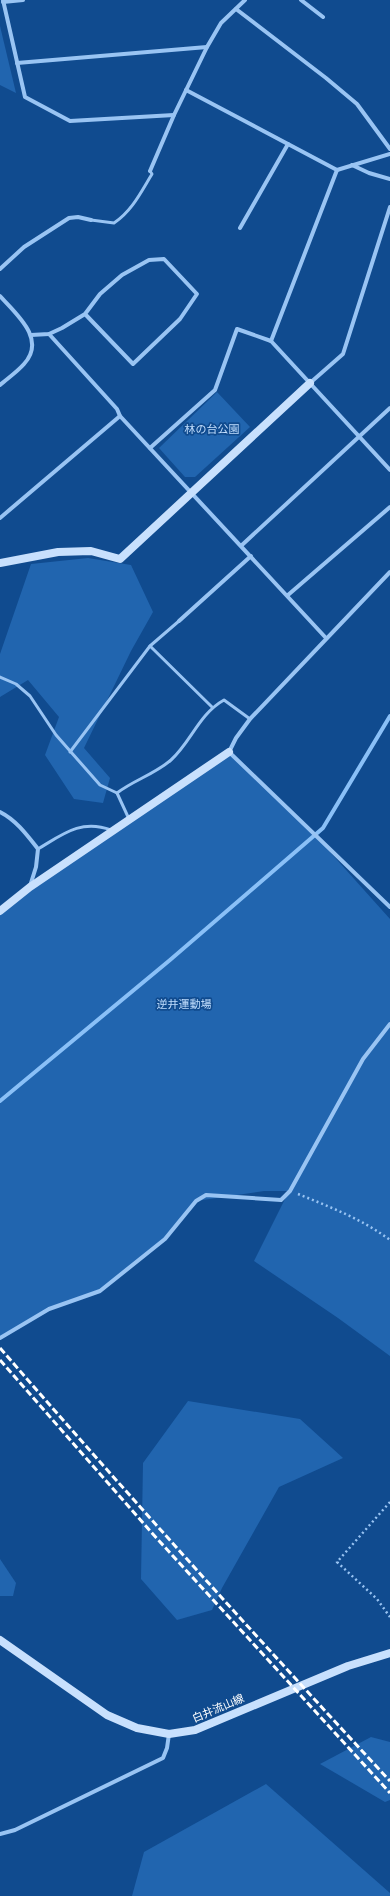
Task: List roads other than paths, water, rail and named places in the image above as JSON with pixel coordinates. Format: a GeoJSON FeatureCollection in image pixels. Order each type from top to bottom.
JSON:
{"type":"FeatureCollection","features":[{"type":"Feature","properties":{"kind":"street"},"geometry":{"type":"LineString","coordinates":[[23,0],[3,1],[25,97],[70,121],[174,115]]}},
{"type":"Feature","properties":{"kind":"street"},"geometry":{"type":"LineString","coordinates":[[150,171],[174,115],[207,46],[221,24],[245,0]]}},
{"type":"Feature","properties":{"kind":"street"},"geometry":{"type":"LineString","coordinates":[[301,0],[323,17]]}},
{"type":"Feature","properties":{"kind":"street"},"geometry":{"type":"LineString","coordinates":[[236,9],[326,78],[357,104],[390,149]]}},
{"type":"Feature","properties":{"kind":"street"},"geometry":{"type":"LineString","coordinates":[[17,63],[207,46]]}},
{"type":"Feature","properties":{"kind":"street"},"geometry":{"type":"LineString","coordinates":[[186,90],[337,170]]}},
{"type":"Feature","properties":{"kind":"street"},"geometry":{"type":"LineString","coordinates":[[240,228],[288,144]]}},
{"type":"Feature","properties":{"kind":"street"},"geometry":{"type":"LineString","coordinates":[[270,341],[337,170],[352,164],[390,154]]}},
{"type":"Feature","properties":{"kind":"street"},"geometry":{"type":"LineString","coordinates":[[352,164],[369,173],[390,179]]}},
{"type":"Feature","properties":{"kind":"street"},"geometry":{"type":"LineString","coordinates":[[0,562],[58,552],[91,551],[120,559],[343,354],[390,207]]}},
{"type":"Feature","properties":{"kind":"street"},"geometry":{"type":"LineString","coordinates":[[0,269],[24,247],[69,218],[78,217],[91,220]]}},
{"type":"Feature","properties":{"kind":"street"},"geometry":{"type":"LineString","coordinates":[[31,335],[49,334],[85,314],[100,294],[122,275],[149,260],[164,259],[197,294],[180,319],[133,364],[85,314]]}},
{"type":"Feature","properties":{"kind":"street"},"geometry":{"type":"LineString","coordinates":[[0,296],[28,328],[31,335],[30,355],[24,364],[0,385]]}},
{"type":"Feature","properties":{"kind":"street"},"geometry":{"type":"LineString","coordinates":[[150,448],[215,390],[237,329],[270,341],[390,470]]}},
{"type":"Feature","properties":{"kind":"street"},"geometry":{"type":"LineString","coordinates":[[49,334],[117,409],[120,416],[242,545],[326,638]]}},
{"type":"Feature","properties":{"kind":"street"},"geometry":{"type":"LineString","coordinates":[[242,545],[390,408]]}},
{"type":"Feature","properties":{"kind":"street"},"geometry":{"type":"LineString","coordinates":[[0,518],[120,416]]}},
{"type":"Feature","properties":{"kind":"street"},"geometry":{"type":"LineString","coordinates":[[288,595],[390,506]]}},
{"type":"Feature","properties":{"kind":"street"},"geometry":{"type":"LineString","coordinates":[[179,621],[251,556]]}},
{"type":"Feature","properties":{"kind":"street"},"geometry":{"type":"LineString","coordinates":[[0,911],[30,887],[112,830],[229,752],[236,738],[250,720],[390,572]]}},
{"type":"Feature","properties":{"kind":"street"},"geometry":{"type":"LineString","coordinates":[[229,752],[390,907]]}},
{"type":"Feature","properties":{"kind":"street"},"geometry":{"type":"LineString","coordinates":[[0,812],[9,817],[28,836],[38,849],[36,867],[30,887]]}},
{"type":"Feature","properties":{"kind":"street"},"geometry":{"type":"LineString","coordinates":[[0,1338],[49,1309],[100,1291],[165,1239],[196,1201],[206,1195],[281,1200],[290,1191],[363,1059],[390,1024]]}},
{"type":"Feature","properties":{"kind":"street","name":"白井流山線"},"geometry":{"type":"LineString","coordinates":[[0,1640],[107,1715],[137,1728],[169,1734],[195,1730],[353,1664],[390,1653]]}},
{"type":"Feature","properties":{"kind":"street"},"geometry":{"type":"LineString","coordinates":[[0,1834],[15,1830],[163,1758],[167,1748],[169,1734]]}},
{"type":"Feature","properties":{"kind":"lane"},"geometry":{"type":"LineString","coordinates":[[91,220],[114,223],[123,217],[140,194],[152,174],[150,171]]}},
{"type":"Feature","properties":{"kind":"lane"},"geometry":{"type":"LineString","coordinates":[[70,752],[150,646],[179,621]]}},
{"type":"Feature","properties":{"kind":"lane"},"geometry":{"type":"LineString","coordinates":[[150,646],[212,707]]}},
{"type":"Feature","properties":{"kind":"lane"},"geometry":{"type":"LineString","coordinates":[[0,676],[16,684],[30,696],[56,735],[100,785],[118,793],[128,819]]}},
{"type":"Feature","properties":{"kind":"lane"},"geometry":{"type":"LineString","coordinates":[[118,793],[132,782],[151,774],[170,761],[178,753],[212,707],[224,700],[250,720]]}},
{"type":"Feature","properties":{"kind":"lane"},"geometry":{"type":"LineString","coordinates":[[38,849],[63,834],[84,826],[98,825],[112,830]]}},
{"type":"Feature","properties":{"kind":"waterway"},"geometry":{"type":"LineString","coordinates":[[0,1101],[170,960],[323,828],[390,716]]}},
{"type":"Feature","properties":{"kind":"railway"},"geometry":{"type":"LineString","coordinates":[[0,1348],[96,1458],[390,1781]]}},
{"type":"Feature","properties":{"kind":"railway"},"geometry":{"type":"LineString","coordinates":[[0,1360],[151,1532],[390,1793]]}},
{"type":"Feature","properties":{"kind":"park label","name":"林の台公園"},"geometry":{"type":"Point","coordinates":[212,429]}},
{"type":"Feature","properties":{"kind":"park label","name":"逆井運動場"},"geometry":{"type":"Point","coordinates":[184,1004]}}]}
